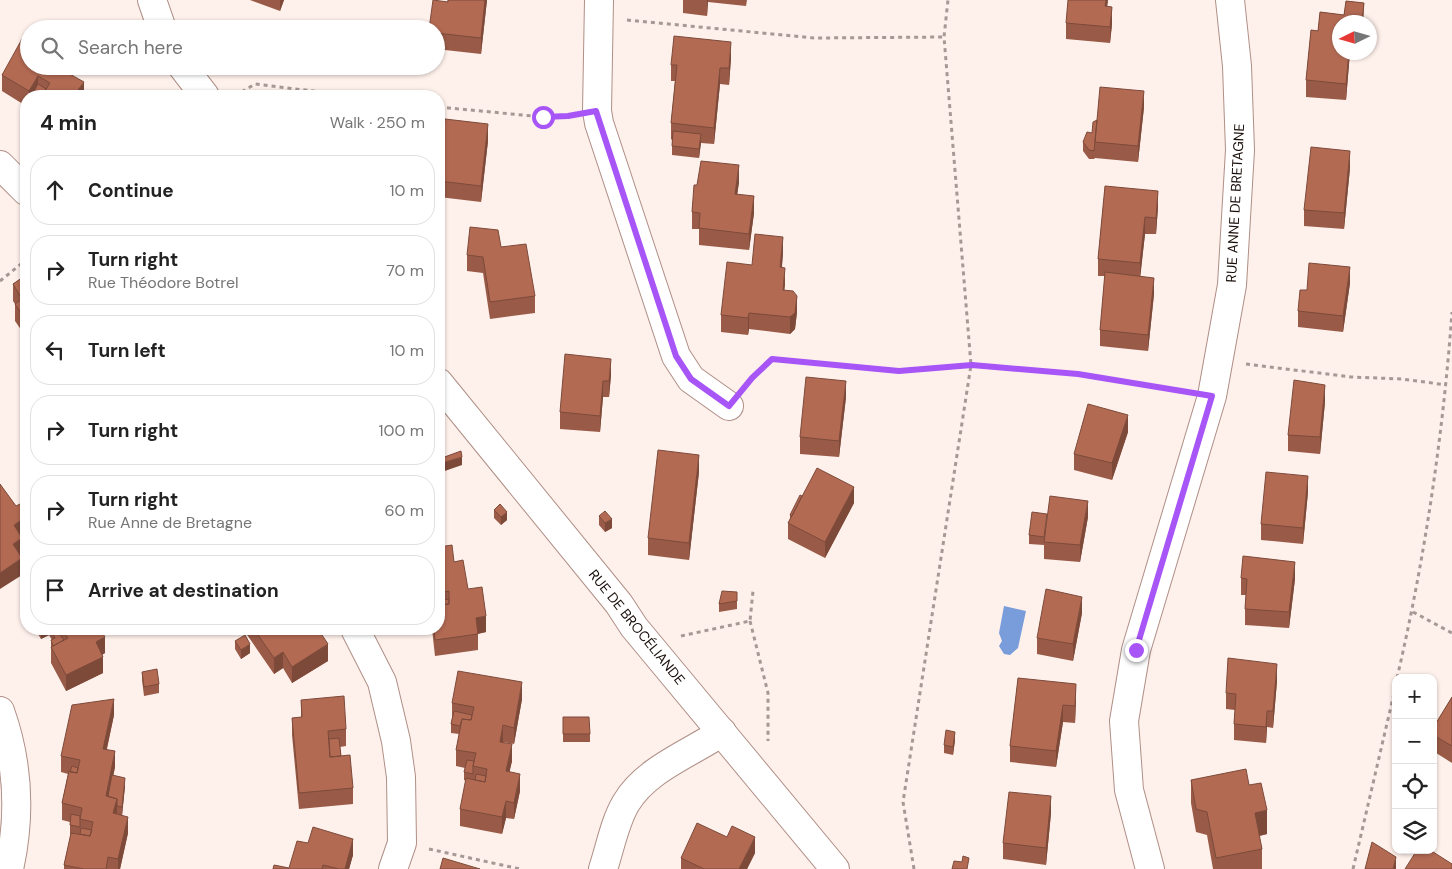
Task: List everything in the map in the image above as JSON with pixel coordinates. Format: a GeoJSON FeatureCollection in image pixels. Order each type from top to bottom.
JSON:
{"type":"FeatureCollection","features":[{"type":"Feature","properties":{"kind":"street"},"geometry":{"type":"LineString","coordinates":[[152,0],[159,20]]}},
{"type":"Feature","properties":{"kind":"street","name":"RUE ANNE DE BRETAGNE"},"geometry":{"type":"LineString","coordinates":[[1150,869],[1129,790],[1124,721],[1136,650],[1212,396],[1232,285],[1240,150],[1237,66],[1230,0]]}},
{"type":"Feature","properties":{"kind":"street"},"geometry":{"type":"LineString","coordinates":[[599,9],[596,111],[676,356],[691,379],[729,406]]}},
{"type":"Feature","properties":{"kind":"street"},"geometry":{"type":"LineString","coordinates":[[189,75],[200,90]]}},
{"type":"Feature","properties":{"kind":"street"},"geometry":{"type":"LineString","coordinates":[[0,165],[20,185]]}},
{"type":"Feature","properties":{"kind":"street","name":"RUE DE BROCÉLIANDE"},"geometry":{"type":"LineString","coordinates":[[445,390],[619,604],[634,627],[835,869]]}},
{"type":"Feature","properties":{"kind":"street"},"geometry":{"type":"LineString","coordinates":[[358,635],[382,682],[394,732],[401,777],[402,843],[393,869]]}},
{"type":"Feature","properties":{"kind":"street"},"geometry":{"type":"LineString","coordinates":[[0,711],[14,758],[17,785],[16,827],[9,869]]}},
{"type":"Feature","properties":{"kind":"street"},"geometry":{"type":"LineString","coordinates":[[603,869],[625,804],[636,788],[656,772],[722,732]]}},
{"type":"Feature","properties":{"kind":"path"},"geometry":{"type":"LineString","coordinates":[[914,869],[903,802],[972,365],[944,37],[948,0]]}},
{"type":"Feature","properties":{"kind":"path"},"geometry":{"type":"LineString","coordinates":[[599,9],[814,38],[944,37]]}},
{"type":"Feature","properties":{"kind":"path"},"geometry":{"type":"LineString","coordinates":[[244,90],[255,84],[304,90]]}},
{"type":"Feature","properties":{"kind":"path"},"geometry":{"type":"LineString","coordinates":[[445,107],[543,117],[568,116],[596,111]]}},
{"type":"Feature","properties":{"kind":"path"},"geometry":{"type":"LineString","coordinates":[[0,281],[20,265]]}},
{"type":"Feature","properties":{"kind":"path"},"geometry":{"type":"LineString","coordinates":[[1398,674],[1412,612],[1447,385],[1452,312]]}},
{"type":"Feature","properties":{"kind":"path"},"geometry":{"type":"LineString","coordinates":[[729,406],[752,378],[772,359],[899,371],[972,365],[1078,374],[1212,396]]}},
{"type":"Feature","properties":{"kind":"path"},"geometry":{"type":"LineString","coordinates":[[1241,363],[1351,377],[1402,379],[1447,385]]}},
{"type":"Feature","properties":{"kind":"path"},"geometry":{"type":"LineString","coordinates":[[753,591],[750,621],[768,693],[768,738],[762,779]]}},
{"type":"Feature","properties":{"kind":"path"},"geometry":{"type":"LineString","coordinates":[[1412,612],[1452,633]]}},
{"type":"Feature","properties":{"kind":"path"},"geometry":{"type":"LineString","coordinates":[[675,637],[750,621]]}},
{"type":"Feature","properties":{"kind":"path"},"geometry":{"type":"LineString","coordinates":[[1353,869],[1392,702]]}},
{"type":"Feature","properties":{"kind":"path"},"geometry":{"type":"LineString","coordinates":[[402,843],[520,869]]}},
{"type":"Feature","properties":{"kind":"water"},"geometry":{"type":"Polygon","coordinates":[[[1004,606],[1026,611],[1018,648],[1010,655],[1004,654],[999,646],[1002,641],[999,633],[1004,606]]]}},
{"type":"Feature","properties":{"kind":"building"},"geometry":{"type":"Polygon","coordinates":[[[433,0],[448,2],[448,0],[485,0],[481,38],[445,34],[445,20],[430,20],[433,0]]]}},
{"type":"Feature","properties":{"kind":"building"},"geometry":{"type":"Polygon","coordinates":[[[1068,0],[1106,0],[1105,6],[1112,7],[1110,27],[1066,23],[1068,0]]]}},
{"type":"Feature","properties":{"kind":"building"},"geometry":{"type":"Polygon","coordinates":[[[1346,1],[1364,3],[1363,15],[1344,15],[1346,1]]]}},
{"type":"Feature","properties":{"kind":"building"},"geometry":{"type":"Polygon","coordinates":[[[1320,12],[1344,15],[1332,15],[1332,60],[1348,60],[1346,84],[1306,80],[1311,30],[1318,31],[1320,12]]]}},
{"type":"Feature","properties":{"kind":"building"},"geometry":{"type":"Polygon","coordinates":[[[674,36],[731,42],[729,68],[720,68],[714,128],[671,123],[677,65],[671,65],[674,36]]]}},
{"type":"Feature","properties":{"kind":"building"},"geometry":{"type":"Polygon","coordinates":[[[20,43],[20,75],[72,75],[84,82],[78,90],[46,90],[50,83],[38,76],[30,90],[27,90],[2,75],[20,43]]]}},
{"type":"Feature","properties":{"kind":"building"},"geometry":{"type":"Polygon","coordinates":[[[38,84],[46,89],[45,90],[35,90],[38,84]]]}},
{"type":"Feature","properties":{"kind":"building"},"geometry":{"type":"Polygon","coordinates":[[[1100,87],[1144,91],[1138,146],[1095,142],[1100,87]]]}},
{"type":"Feature","properties":{"kind":"building"},"geometry":{"type":"Polygon","coordinates":[[[445,119],[488,124],[481,186],[445,182],[445,119]]]}},
{"type":"Feature","properties":{"kind":"building"},"geometry":{"type":"Polygon","coordinates":[[[1097,120],[1094,151],[1089,150],[1083,142],[1087,132],[1092,133],[1093,122],[1097,120]]]}},
{"type":"Feature","properties":{"kind":"building"},"geometry":{"type":"Polygon","coordinates":[[[673,131],[701,134],[699,149],[672,146],[673,131]]]}},
{"type":"Feature","properties":{"kind":"building"},"geometry":{"type":"Polygon","coordinates":[[[1311,147],[1350,151],[1344,213],[1304,210],[1311,147]]]}},
{"type":"Feature","properties":{"kind":"building"},"geometry":{"type":"Polygon","coordinates":[[[701,161],[739,165],[735,194],[754,196],[749,234],[699,228],[700,213],[692,212],[694,185],[697,185],[701,161]]]}},
{"type":"Feature","properties":{"kind":"building"},"geometry":{"type":"Polygon","coordinates":[[[1105,186],[1158,191],[1156,218],[1145,217],[1140,263],[1098,259],[1105,186]]]}},
{"type":"Feature","properties":{"kind":"building"},"geometry":{"type":"Polygon","coordinates":[[[470,227],[498,230],[501,247],[526,244],[535,296],[490,302],[483,257],[467,255],[470,227]]]}},
{"type":"Feature","properties":{"kind":"building"},"geometry":{"type":"Polygon","coordinates":[[[755,234],[783,237],[780,267],[785,268],[783,290],[793,291],[797,296],[795,313],[790,317],[749,313],[748,318],[721,315],[727,262],[752,265],[755,234]]]}},
{"type":"Feature","properties":{"kind":"building"},"geometry":{"type":"Polygon","coordinates":[[[1309,263],[1350,267],[1343,316],[1298,311],[1300,290],[1307,290],[1309,263]]]}},
{"type":"Feature","properties":{"kind":"building"},"geometry":{"type":"Polygon","coordinates":[[[1105,272],[1154,278],[1148,335],[1100,330],[1105,272]]]}},
{"type":"Feature","properties":{"kind":"building"},"geometry":{"type":"Polygon","coordinates":[[[20,279],[20,296],[13,284],[20,279]]]}},
{"type":"Feature","properties":{"kind":"building"},"geometry":{"type":"Polygon","coordinates":[[[20,300],[20,311],[15,304],[20,300]]]}},
{"type":"Feature","properties":{"kind":"building"},"geometry":{"type":"Polygon","coordinates":[[[565,354],[611,359],[609,381],[603,381],[600,416],[560,412],[565,354]]]}},
{"type":"Feature","properties":{"kind":"building"},"geometry":{"type":"Polygon","coordinates":[[[806,377],[846,381],[839,441],[800,437],[806,377]]]}},
{"type":"Feature","properties":{"kind":"building"},"geometry":{"type":"Polygon","coordinates":[[[1294,380],[1325,385],[1320,437],[1288,435],[1294,380]]]}},
{"type":"Feature","properties":{"kind":"building"},"geometry":{"type":"Polygon","coordinates":[[[1088,404],[1128,415],[1112,463],[1074,454],[1088,404]]]}},
{"type":"Feature","properties":{"kind":"building"},"geometry":{"type":"Polygon","coordinates":[[[658,450],[699,455],[689,543],[648,538],[658,450]]]}},
{"type":"Feature","properties":{"kind":"building"},"geometry":{"type":"Polygon","coordinates":[[[461,451],[462,457],[445,462],[445,457],[461,451]]]}},
{"type":"Feature","properties":{"kind":"building"},"geometry":{"type":"Polygon","coordinates":[[[817,468],[854,487],[825,542],[788,523],[817,468]]]}},
{"type":"Feature","properties":{"kind":"building"},"geometry":{"type":"Polygon","coordinates":[[[1266,472],[1308,476],[1303,528],[1261,524],[1266,472]]]}},
{"type":"Feature","properties":{"kind":"building"},"geometry":{"type":"Polygon","coordinates":[[[0,484],[16,506],[20,504],[20,521],[14,525],[20,535],[20,539],[13,544],[20,555],[20,559],[0,573],[0,484]]]}},
{"type":"Feature","properties":{"kind":"building"},"geometry":{"type":"Polygon","coordinates":[[[800,495],[802,496],[792,516],[790,515],[800,495]]]}},
{"type":"Feature","properties":{"kind":"building"},"geometry":{"type":"Polygon","coordinates":[[[1050,496],[1088,501],[1080,545],[1044,542],[1050,496]]]}},
{"type":"Feature","properties":{"kind":"building"},"geometry":{"type":"Polygon","coordinates":[[[500,504],[507,512],[501,517],[494,510],[500,504]]]}},
{"type":"Feature","properties":{"kind":"building"},"geometry":{"type":"Polygon","coordinates":[[[605,511],[612,519],[605,523],[599,516],[605,511]]]}},
{"type":"Feature","properties":{"kind":"building"},"geometry":{"type":"Polygon","coordinates":[[[1032,512],[1047,514],[1044,537],[1029,535],[1032,512]]]}},
{"type":"Feature","properties":{"kind":"building"},"geometry":{"type":"Polygon","coordinates":[[[452,545],[454,562],[463,560],[468,589],[482,587],[486,616],[476,618],[478,634],[435,640],[435,635],[445,635],[445,604],[449,604],[449,591],[445,592],[445,546],[452,545]]]}},
{"type":"Feature","properties":{"kind":"building"},"geometry":{"type":"Polygon","coordinates":[[[1243,556],[1295,562],[1289,612],[1245,609],[1247,579],[1241,578],[1243,556]]]}},
{"type":"Feature","properties":{"kind":"building"},"geometry":{"type":"Polygon","coordinates":[[[1046,589],[1082,597],[1073,644],[1037,638],[1046,589]]]}},
{"type":"Feature","properties":{"kind":"building"},"geometry":{"type":"Polygon","coordinates":[[[722,591],[737,592],[737,601],[719,604],[722,591]]]}},
{"type":"Feature","properties":{"kind":"building"},"geometry":{"type":"Polygon","coordinates":[[[449,599],[449,604],[445,604],[445,600],[449,599]]]}},
{"type":"Feature","properties":{"kind":"building"},"geometry":{"type":"Polygon","coordinates":[[[53,635],[60,635],[64,640],[53,646],[51,640],[55,638],[53,635]]]}},
{"type":"Feature","properties":{"kind":"building"},"geometry":{"type":"Polygon","coordinates":[[[66,635],[104,635],[105,637],[96,642],[103,657],[66,675],[51,647],[68,638],[66,635]]]}},
{"type":"Feature","properties":{"kind":"building"},"geometry":{"type":"Polygon","coordinates":[[[245,635],[250,644],[241,650],[235,641],[245,635]]]}},
{"type":"Feature","properties":{"kind":"building"},"geometry":{"type":"Polygon","coordinates":[[[258,635],[322,635],[328,644],[292,667],[283,652],[274,658],[258,635]]]}},
{"type":"Feature","properties":{"kind":"building"},"geometry":{"type":"Polygon","coordinates":[[[1228,658],[1277,664],[1273,711],[1267,711],[1266,727],[1234,724],[1236,694],[1226,693],[1228,658]]]}},
{"type":"Feature","properties":{"kind":"building"},"geometry":{"type":"Polygon","coordinates":[[[157,669],[159,684],[144,687],[142,672],[157,669]]]}},
{"type":"Feature","properties":{"kind":"building"},"geometry":{"type":"Polygon","coordinates":[[[458,671],[522,682],[514,728],[503,725],[500,742],[512,744],[506,771],[520,774],[514,803],[506,801],[502,817],[460,809],[466,778],[485,782],[487,769],[473,766],[476,753],[456,750],[462,719],[471,720],[474,707],[452,703],[458,671]]]}},
{"type":"Feature","properties":{"kind":"building"},"geometry":{"type":"Polygon","coordinates":[[[1018,678],[1076,684],[1075,706],[1063,705],[1056,751],[1010,746],[1018,678]]]}},
{"type":"Feature","properties":{"kind":"building"},"geometry":{"type":"Polygon","coordinates":[[[344,696],[346,729],[328,731],[330,757],[350,755],[353,788],[299,793],[292,718],[302,717],[301,700],[344,696]]]}},
{"type":"Feature","properties":{"kind":"building"},"geometry":{"type":"Polygon","coordinates":[[[1452,697],[1452,746],[1437,737],[1437,721],[1452,697]]]}},
{"type":"Feature","properties":{"kind":"building"},"geometry":{"type":"Polygon","coordinates":[[[114,699],[103,749],[115,751],[106,796],[117,799],[113,813],[128,817],[118,859],[108,857],[106,869],[84,869],[64,865],[71,833],[90,836],[93,822],[80,819],[82,808],[62,803],[69,771],[77,773],[80,760],[61,756],[72,705],[114,699]]]}},
{"type":"Feature","properties":{"kind":"building"},"geometry":{"type":"Polygon","coordinates":[[[454,711],[472,715],[471,720],[462,719],[460,726],[451,724],[454,711]]]}},
{"type":"Feature","properties":{"kind":"building"},"geometry":{"type":"Polygon","coordinates":[[[563,717],[589,717],[590,734],[563,734],[563,717]]]}},
{"type":"Feature","properties":{"kind":"building"},"geometry":{"type":"Polygon","coordinates":[[[946,730],[955,732],[953,747],[944,745],[946,730]]]}},
{"type":"Feature","properties":{"kind":"building"},"geometry":{"type":"Polygon","coordinates":[[[339,738],[341,756],[330,757],[329,739],[339,738]]]}},
{"type":"Feature","properties":{"kind":"building"},"geometry":{"type":"Polygon","coordinates":[[[467,760],[474,761],[473,774],[464,772],[467,760]]]}},
{"type":"Feature","properties":{"kind":"building"},"geometry":{"type":"Polygon","coordinates":[[[72,766],[78,768],[77,773],[70,772],[72,766]]]}},
{"type":"Feature","properties":{"kind":"building"},"geometry":{"type":"Polygon","coordinates":[[[1246,769],[1249,785],[1261,783],[1267,810],[1255,813],[1262,849],[1216,858],[1207,812],[1196,809],[1191,780],[1246,769]]]}},
{"type":"Feature","properties":{"kind":"building"},"geometry":{"type":"Polygon","coordinates":[[[476,774],[486,776],[485,782],[475,780],[476,774]]]}},
{"type":"Feature","properties":{"kind":"building"},"geometry":{"type":"Polygon","coordinates":[[[112,775],[125,778],[122,807],[117,806],[117,799],[108,796],[112,775]]]}},
{"type":"Feature","properties":{"kind":"building"},"geometry":{"type":"Polygon","coordinates":[[[1009,792],[1051,796],[1046,848],[1003,843],[1009,792]]]}},
{"type":"Feature","properties":{"kind":"building"},"geometry":{"type":"Polygon","coordinates":[[[71,814],[80,816],[80,827],[70,825],[71,814]]]}},
{"type":"Feature","properties":{"kind":"building"},"geometry":{"type":"Polygon","coordinates":[[[697,823],[727,837],[732,826],[755,837],[739,869],[704,869],[681,858],[697,823]]]}},
{"type":"Feature","properties":{"kind":"building"},"geometry":{"type":"Polygon","coordinates":[[[313,827],[353,839],[345,869],[323,865],[322,869],[273,869],[274,865],[289,868],[297,841],[308,843],[313,827]]]}},
{"type":"Feature","properties":{"kind":"building"},"geometry":{"type":"Polygon","coordinates":[[[81,828],[92,830],[90,836],[80,834],[81,828]]]}},
{"type":"Feature","properties":{"kind":"building"},"geometry":{"type":"Polygon","coordinates":[[[1372,842],[1396,857],[1393,869],[1365,869],[1372,842]]]}},
{"type":"Feature","properties":{"kind":"building"},"geometry":{"type":"Polygon","coordinates":[[[1414,854],[1436,854],[1452,864],[1452,869],[1405,869],[1414,854]]]}},
{"type":"Feature","properties":{"kind":"building"},"geometry":{"type":"Polygon","coordinates":[[[963,856],[969,858],[967,869],[952,869],[954,861],[962,862],[963,856]]]}},
{"type":"Feature","properties":{"kind":"building"},"geometry":{"type":"Polygon","coordinates":[[[443,858],[480,869],[440,869],[443,858]]]}},
{"type":"Feature","properties":{"kind":"route"},"geometry":{"type":"LineString","coordinates":[[543,117],[568,116],[596,111],[676,356],[691,379],[729,406],[752,378],[772,359],[899,371],[972,365],[1078,374],[1212,396],[1136,650]]}}]}
